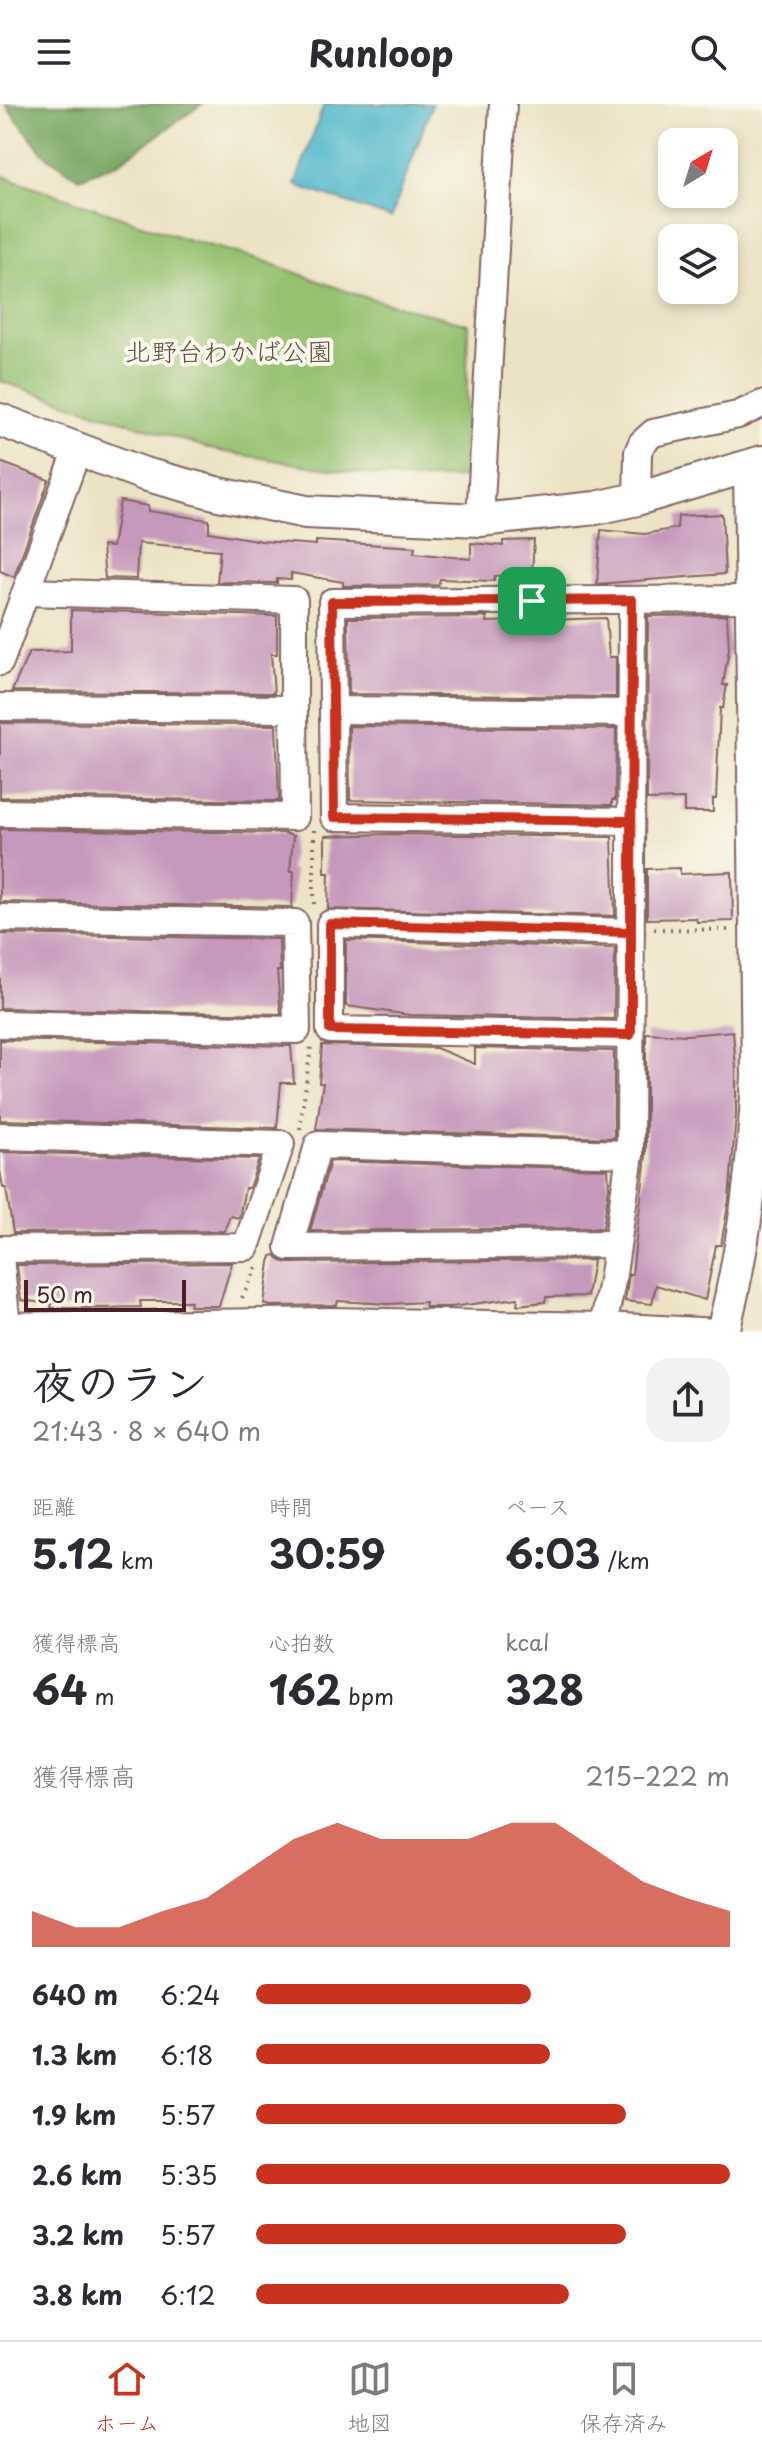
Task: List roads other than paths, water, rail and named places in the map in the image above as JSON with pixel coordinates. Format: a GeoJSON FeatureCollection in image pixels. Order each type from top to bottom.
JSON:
{"type":"FeatureCollection","features":[{"type":"Feature","properties":{"kind":"street"},"geometry":{"type":"LineString","coordinates":[[480,520],[503,104]]}},
{"type":"Feature","properties":{"kind":"street"},"geometry":{"type":"LineString","coordinates":[[637,499],[638,452],[642,443],[653,433],[738,415],[762,404]]}},
{"type":"Feature","properties":{"kind":"street"},"geometry":{"type":"LineString","coordinates":[[0,420],[159,478],[306,512],[480,520],[596,508],[756,464],[757,543],[752,599],[760,1075],[746,1227],[721,1332],[331,1321],[3,1327],[0,1256]]}},
{"type":"Feature","properties":{"kind":"street"},"geometry":{"type":"LineString","coordinates":[[0,662],[78,449]]}},
{"type":"Feature","properties":{"kind":"street"},"geometry":{"type":"LineString","coordinates":[[0,813],[295,817],[294,600],[26,592]]}},
{"type":"Feature","properties":{"kind":"street"},"geometry":{"type":"LineString","coordinates":[[631,821],[334,817],[332,602],[752,599]]}},
{"type":"Feature","properties":{"kind":"street"},"geometry":{"type":"LineString","coordinates":[[603,1329],[630,1154],[632,600]]}},
{"type":"Feature","properties":{"kind":"street"},"geometry":{"type":"LineString","coordinates":[[0,707],[294,709]]}},
{"type":"Feature","properties":{"kind":"street"},"geometry":{"type":"LineString","coordinates":[[333,710],[632,713]]}},
{"type":"Feature","properties":{"kind":"street"},"geometry":{"type":"LineString","coordinates":[[0,918],[295,923],[297,1030],[0,1024]]}},
{"type":"Feature","properties":{"kind":"street"},"geometry":{"type":"LineString","coordinates":[[630,1035],[330,1030],[330,924],[631,932]]}},
{"type":"Feature","properties":{"kind":"street"},"geometry":{"type":"LineString","coordinates":[[0,1136],[281,1144],[246,1247],[0,1249]]}},
{"type":"Feature","properties":{"kind":"street"},"geometry":{"type":"LineString","coordinates":[[617,1244],[289,1247],[318,1145],[630,1154]]}},
{"type":"Feature","properties":{"kind":"water"},"geometry":{"type":"Polygon","coordinates":[[[324,104],[432,104],[391,218],[295,185],[324,104]]]}},
{"type":"Feature","properties":{"kind":"park label","name":"北野台わかば公園"},"geometry":{"type":"Point","coordinates":[229,352]}}]}
